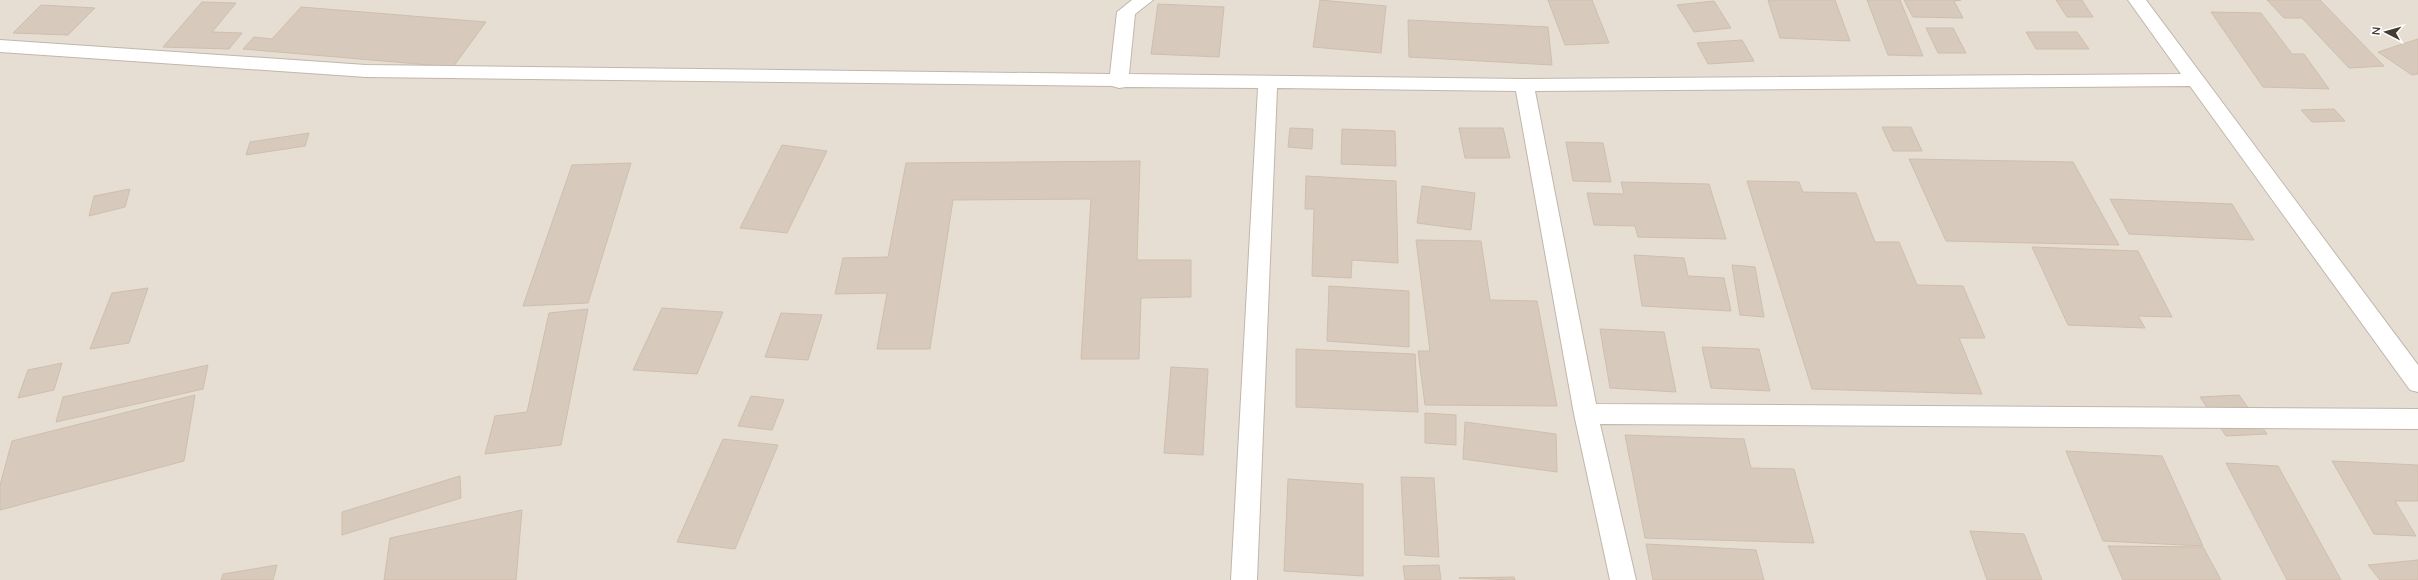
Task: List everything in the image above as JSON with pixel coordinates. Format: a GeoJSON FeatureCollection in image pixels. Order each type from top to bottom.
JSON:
{"type":"FeatureCollection","features":[{"type":"Feature","properties":{"kind":"street"},"geometry":{"type":"LineString","coordinates":[[1119,82],[1126,12],[1144,0]]}},
{"type":"Feature","properties":{"kind":"street"},"geometry":{"type":"LineString","coordinates":[[2137,0],[2193,80],[2418,383]]}},
{"type":"Feature","properties":{"kind":"street"},"geometry":{"type":"LineString","coordinates":[[0,46],[366,71],[1119,82],[1268,82],[1524,86],[2193,80]]}},
{"type":"Feature","properties":{"kind":"street"},"geometry":{"type":"LineString","coordinates":[[1244,580],[1268,82]]}},
{"type":"Feature","properties":{"kind":"street"},"geometry":{"type":"LineString","coordinates":[[1524,86],[1586,414],[1623,580]]}},
{"type":"Feature","properties":{"kind":"street"},"geometry":{"type":"LineString","coordinates":[[1586,414],[2418,419]]}},
{"type":"Feature","properties":{"kind":"shaded area"},"geometry":{"type":"Polygon","coordinates":[[[0,0],[2418,0],[2418,580],[0,580],[0,0]]]}},
{"type":"Feature","properties":{"kind":"building"},"geometry":{"type":"Polygon","coordinates":[[[1320,0],[1386,6],[1381,53],[1313,47],[1320,0]]]}},
{"type":"Feature","properties":{"kind":"building"},"geometry":{"type":"Polygon","coordinates":[[[1548,0],[1592,0],[1609,43],[1565,45],[1548,0]]]}},
{"type":"Feature","properties":{"kind":"building"},"geometry":{"type":"Polygon","coordinates":[[[1768,0],[1835,0],[1850,41],[1780,38],[1768,0]]]}},
{"type":"Feature","properties":{"kind":"building"},"geometry":{"type":"Polygon","coordinates":[[[1867,0],[1900,0],[1923,56],[1888,55],[1867,0]]]}},
{"type":"Feature","properties":{"kind":"building"},"geometry":{"type":"Polygon","coordinates":[[[1904,0],[1961,0],[1954,1],[1963,18],[1913,17],[1904,0]]]}},
{"type":"Feature","properties":{"kind":"building"},"geometry":{"type":"Polygon","coordinates":[[[2056,0],[2082,0],[2093,17],[2067,17],[2056,0]]]}},
{"type":"Feature","properties":{"kind":"building"},"geometry":{"type":"Polygon","coordinates":[[[2267,0],[2320,0],[2384,66],[2349,68],[2302,18],[2284,18],[2267,0]]]}},
{"type":"Feature","properties":{"kind":"building"},"geometry":{"type":"Polygon","coordinates":[[[1714,1],[1731,28],[1694,32],[1677,5],[1714,1]]]}},
{"type":"Feature","properties":{"kind":"building"},"geometry":{"type":"Polygon","coordinates":[[[202,2],[236,3],[212,32],[242,33],[229,49],[163,47],[202,2]]]}},
{"type":"Feature","properties":{"kind":"building"},"geometry":{"type":"Polygon","coordinates":[[[1158,4],[1224,7],[1219,57],[1151,54],[1158,4]]]}},
{"type":"Feature","properties":{"kind":"building"},"geometry":{"type":"Polygon","coordinates":[[[41,5],[95,8],[68,35],[13,33],[41,5]]]}},
{"type":"Feature","properties":{"kind":"building"},"geometry":{"type":"Polygon","coordinates":[[[301,7],[486,22],[453,67],[243,49],[254,37],[272,39],[301,7]]]}},
{"type":"Feature","properties":{"kind":"building"},"geometry":{"type":"Polygon","coordinates":[[[2211,12],[2261,13],[2292,54],[2304,54],[2329,89],[2263,87],[2211,12]]]}},
{"type":"Feature","properties":{"kind":"building"},"geometry":{"type":"Polygon","coordinates":[[[1408,20],[1548,27],[1552,65],[1409,57],[1408,20]]]}},
{"type":"Feature","properties":{"kind":"building"},"geometry":{"type":"Polygon","coordinates":[[[1926,28],[1953,28],[1966,53],[1938,53],[1926,28]]]}},
{"type":"Feature","properties":{"kind":"building"},"geometry":{"type":"Polygon","coordinates":[[[2026,32],[2077,32],[2089,49],[2036,49],[2026,32]]]}},
{"type":"Feature","properties":{"kind":"building"},"geometry":{"type":"Polygon","coordinates":[[[2418,39],[2418,74],[2412,75],[2378,52],[2418,39]]]}},
{"type":"Feature","properties":{"kind":"building"},"geometry":{"type":"Polygon","coordinates":[[[1742,40],[1754,61],[1708,64],[1697,43],[1742,40]]]}},
{"type":"Feature","properties":{"kind":"building"},"geometry":{"type":"Polygon","coordinates":[[[2334,109],[2345,121],[2312,122],[2301,110],[2334,109]]]}},
{"type":"Feature","properties":{"kind":"building"},"geometry":{"type":"Polygon","coordinates":[[[1882,127],[1911,127],[1922,151],[1893,151],[1882,127]]]}},
{"type":"Feature","properties":{"kind":"building"},"geometry":{"type":"Polygon","coordinates":[[[1290,128],[1313,129],[1312,149],[1288,147],[1290,128]]]}},
{"type":"Feature","properties":{"kind":"building"},"geometry":{"type":"Polygon","coordinates":[[[1459,128],[1503,128],[1510,158],[1465,158],[1459,128]]]}},
{"type":"Feature","properties":{"kind":"building"},"geometry":{"type":"Polygon","coordinates":[[[1342,129],[1395,131],[1396,166],[1341,164],[1342,129]]]}},
{"type":"Feature","properties":{"kind":"building"},"geometry":{"type":"Polygon","coordinates":[[[309,133],[305,146],[246,155],[250,142],[309,133]]]}},
{"type":"Feature","properties":{"kind":"building"},"geometry":{"type":"Polygon","coordinates":[[[1566,142],[1603,143],[1611,182],[1573,181],[1566,142]]]}},
{"type":"Feature","properties":{"kind":"building"},"geometry":{"type":"Polygon","coordinates":[[[782,145],[827,151],[787,233],[740,228],[782,145]]]}},
{"type":"Feature","properties":{"kind":"building"},"geometry":{"type":"Polygon","coordinates":[[[1909,159],[2073,162],[2119,245],[1946,241],[1909,159]]]}},
{"type":"Feature","properties":{"kind":"building"},"geometry":{"type":"Polygon","coordinates":[[[1140,161],[1137,260],[1191,260],[1191,297],[1141,298],[1139,359],[1081,359],[1091,199],[953,200],[930,349],[877,349],[887,293],[835,294],[843,258],[888,257],[906,163],[1140,161]]]}},
{"type":"Feature","properties":{"kind":"building"},"geometry":{"type":"Polygon","coordinates":[[[631,163],[588,303],[523,306],[572,165],[631,163]]]}},
{"type":"Feature","properties":{"kind":"building"},"geometry":{"type":"Polygon","coordinates":[[[1306,176],[1396,181],[1398,263],[1352,260],[1351,278],[1312,276],[1314,209],[1305,209],[1306,176]]]}},
{"type":"Feature","properties":{"kind":"building"},"geometry":{"type":"Polygon","coordinates":[[[1747,181],[1799,182],[1803,192],[1856,193],[1875,242],[1899,242],[1917,285],[1963,286],[1985,338],[1959,338],[1982,394],[1812,389],[1747,181]]]}},
{"type":"Feature","properties":{"kind":"building"},"geometry":{"type":"Polygon","coordinates":[[[1621,182],[1709,184],[1726,239],[1638,237],[1635,226],[1594,225],[1587,193],[1624,194],[1621,182]]]}},
{"type":"Feature","properties":{"kind":"building"},"geometry":{"type":"Polygon","coordinates":[[[1422,186],[1475,193],[1471,230],[1417,223],[1422,186]]]}},
{"type":"Feature","properties":{"kind":"building"},"geometry":{"type":"Polygon","coordinates":[[[130,189],[125,207],[89,216],[94,196],[130,189]]]}},
{"type":"Feature","properties":{"kind":"building"},"geometry":{"type":"Polygon","coordinates":[[[2110,199],[2232,204],[2254,240],[2129,234],[2110,199]]]}},
{"type":"Feature","properties":{"kind":"building"},"geometry":{"type":"Polygon","coordinates":[[[1416,240],[1481,241],[1490,300],[1537,301],[1557,406],[1425,405],[1418,351],[1430,351],[1416,240]]]}},
{"type":"Feature","properties":{"kind":"building"},"geometry":{"type":"Polygon","coordinates":[[[2032,247],[2138,251],[2172,317],[2138,316],[2145,328],[2068,325],[2032,247]]]}},
{"type":"Feature","properties":{"kind":"building"},"geometry":{"type":"Polygon","coordinates":[[[1634,255],[1684,258],[1688,276],[1724,278],[1731,311],[1642,306],[1634,255]]]}},
{"type":"Feature","properties":{"kind":"building"},"geometry":{"type":"Polygon","coordinates":[[[1732,265],[1755,267],[1764,317],[1740,315],[1732,265]]]}},
{"type":"Feature","properties":{"kind":"building"},"geometry":{"type":"Polygon","coordinates":[[[1329,286],[1409,291],[1409,347],[1327,341],[1329,286]]]}},
{"type":"Feature","properties":{"kind":"building"},"geometry":{"type":"Polygon","coordinates":[[[148,288],[129,343],[90,349],[112,293],[148,288]]]}},
{"type":"Feature","properties":{"kind":"building"},"geometry":{"type":"Polygon","coordinates":[[[662,308],[723,312],[697,374],[633,370],[662,308]]]}},
{"type":"Feature","properties":{"kind":"building"},"geometry":{"type":"Polygon","coordinates":[[[588,309],[561,445],[485,454],[495,416],[527,412],[549,313],[588,309]]]}},
{"type":"Feature","properties":{"kind":"building"},"geometry":{"type":"Polygon","coordinates":[[[781,313],[822,315],[808,360],[765,357],[781,313]]]}},
{"type":"Feature","properties":{"kind":"building"},"geometry":{"type":"Polygon","coordinates":[[[1600,329],[1664,332],[1676,392],[1610,388],[1600,329]]]}},
{"type":"Feature","properties":{"kind":"building"},"geometry":{"type":"Polygon","coordinates":[[[1702,347],[1759,349],[1770,391],[1711,388],[1702,347]]]}},
{"type":"Feature","properties":{"kind":"building"},"geometry":{"type":"Polygon","coordinates":[[[1296,349],[1415,354],[1418,412],[1296,407],[1296,349]]]}},
{"type":"Feature","properties":{"kind":"building"},"geometry":{"type":"Polygon","coordinates":[[[62,363],[54,390],[18,398],[28,370],[62,363]]]}},
{"type":"Feature","properties":{"kind":"building"},"geometry":{"type":"Polygon","coordinates":[[[208,365],[203,389],[56,422],[63,397],[208,365]]]}},
{"type":"Feature","properties":{"kind":"building"},"geometry":{"type":"Polygon","coordinates":[[[1171,367],[1208,369],[1203,455],[1164,453],[1171,367]]]}},
{"type":"Feature","properties":{"kind":"building"},"geometry":{"type":"Polygon","coordinates":[[[195,395],[184,461],[0,510],[0,485],[12,441],[195,395]]]}},
{"type":"Feature","properties":{"kind":"building"},"geometry":{"type":"Polygon","coordinates":[[[2239,395],[2267,434],[2226,436],[2200,397],[2239,395]]]}},
{"type":"Feature","properties":{"kind":"building"},"geometry":{"type":"Polygon","coordinates":[[[751,396],[784,400],[772,430],[738,426],[751,396]]]}},
{"type":"Feature","properties":{"kind":"building"},"geometry":{"type":"Polygon","coordinates":[[[1425,413],[1456,415],[1456,445],[1425,443],[1425,413]]]}},
{"type":"Feature","properties":{"kind":"building"},"geometry":{"type":"Polygon","coordinates":[[[1465,422],[1556,434],[1557,472],[1463,459],[1465,422]]]}},
{"type":"Feature","properties":{"kind":"building"},"geometry":{"type":"Polygon","coordinates":[[[1625,435],[1744,439],[1751,468],[1794,469],[1814,543],[1645,538],[1625,435]]]}},
{"type":"Feature","properties":{"kind":"building"},"geometry":{"type":"Polygon","coordinates":[[[723,439],[778,445],[735,549],[677,542],[723,439]]]}},
{"type":"Feature","properties":{"kind":"building"},"geometry":{"type":"Polygon","coordinates":[[[2066,451],[2162,456],[2203,546],[2103,541],[2066,451]]]}},
{"type":"Feature","properties":{"kind":"building"},"geometry":{"type":"Polygon","coordinates":[[[2332,461],[2418,465],[2418,501],[2395,501],[2416,536],[2374,534],[2332,461]]]}},
{"type":"Feature","properties":{"kind":"building"},"geometry":{"type":"Polygon","coordinates":[[[2226,463],[2278,466],[2341,580],[2287,580],[2226,463]]]}},
{"type":"Feature","properties":{"kind":"building"},"geometry":{"type":"Polygon","coordinates":[[[460,476],[461,498],[342,535],[342,512],[460,476]]]}},
{"type":"Feature","properties":{"kind":"building"},"geometry":{"type":"Polygon","coordinates":[[[1401,477],[1434,478],[1439,557],[1405,555],[1401,477]]]}},
{"type":"Feature","properties":{"kind":"building"},"geometry":{"type":"Polygon","coordinates":[[[1288,479],[1363,484],[1363,576],[1284,571],[1288,479]]]}},
{"type":"Feature","properties":{"kind":"building"},"geometry":{"type":"Polygon","coordinates":[[[522,510],[516,580],[384,580],[390,538],[522,510]]]}},
{"type":"Feature","properties":{"kind":"building"},"geometry":{"type":"Polygon","coordinates":[[[1970,531],[2024,534],[2042,580],[1987,580],[1970,531]]]}},
{"type":"Feature","properties":{"kind":"building"},"geometry":{"type":"Polygon","coordinates":[[[1646,544],[1756,550],[1764,580],[1653,580],[1646,544]]]}},
{"type":"Feature","properties":{"kind":"building"},"geometry":{"type":"Polygon","coordinates":[[[2108,546],[2203,547],[2221,580],[2123,580],[2108,546]]]}},
{"type":"Feature","properties":{"kind":"building"},"geometry":{"type":"Polygon","coordinates":[[[2418,560],[2418,580],[2380,580],[2368,565],[2418,560]]]}},
{"type":"Feature","properties":{"kind":"building"},"geometry":{"type":"Polygon","coordinates":[[[277,565],[273,580],[221,580],[223,574],[277,565]]]}},
{"type":"Feature","properties":{"kind":"building"},"geometry":{"type":"Polygon","coordinates":[[[1439,565],[1441,580],[1405,580],[1403,566],[1439,565]]]}},
{"type":"Feature","properties":{"kind":"building"},"geometry":{"type":"Polygon","coordinates":[[[1514,577],[1515,580],[1459,578],[1514,577]]]}}]}
